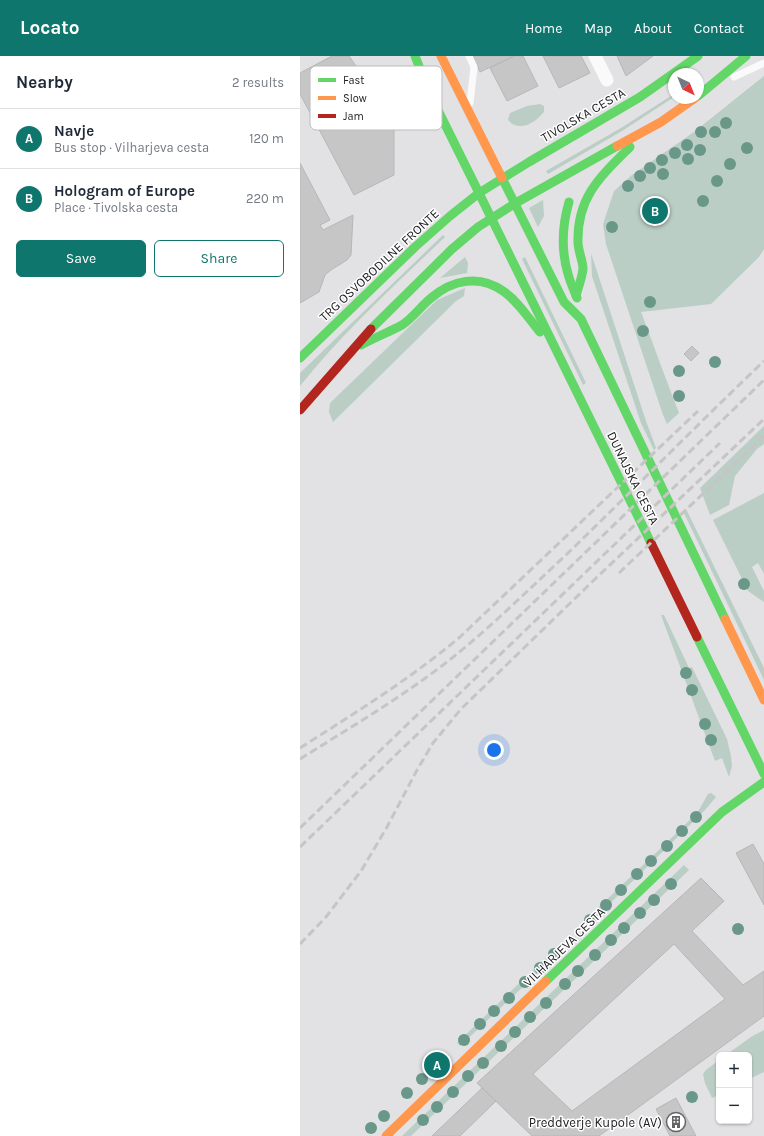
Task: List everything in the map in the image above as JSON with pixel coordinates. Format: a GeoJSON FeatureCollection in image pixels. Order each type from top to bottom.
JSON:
{"type":"FeatureCollection","features":[{"type":"Feature","properties":{"kind":"main road","name":"DUNAJSKA CESTA"},"geometry":{"type":"LineString","coordinates":[[415,56],[419,66]]}},
{"type":"Feature","properties":{"kind":"main road","name":"DUNAJSKA CESTA"},"geometry":{"type":"LineString","coordinates":[[441,56],[564,302],[581,319],[764,700]]}},
{"type":"Feature","properties":{"kind":"main road","name":"TIVOLSKA CESTA"},"geometry":{"type":"LineString","coordinates":[[479,193],[640,97],[698,56]]}},
{"type":"Feature","properties":{"kind":"main road"},"geometry":{"type":"LineString","coordinates":[[704,91],[746,56]]}},
{"type":"Feature","properties":{"kind":"main road"},"geometry":{"type":"LineString","coordinates":[[576,296],[583,269],[578,244],[578,226],[584,204],[590,191],[604,172],[636,142],[686,104]]}},
{"type":"Feature","properties":{"kind":"main road","name":"DUNAJSKA CESTA"},"geometry":{"type":"LineString","coordinates":[[442,118],[764,774]]}},
{"type":"Feature","properties":{"kind":"main road"},"geometry":{"type":"LineString","coordinates":[[300,410],[375,324],[465,237],[514,204],[661,122]]}},
{"type":"Feature","properties":{"kind":"main road"},"geometry":{"type":"LineString","coordinates":[[582,178],[600,156]]}},
{"type":"Feature","properties":{"kind":"main road"},"geometry":{"type":"LineString","coordinates":[[573,192],[567,209],[562,243],[566,271],[576,296],[581,319]]}},
{"type":"Feature","properties":{"kind":"main road","name":"TRG OSVOBODILNE FRONTE"},"geometry":{"type":"LineString","coordinates":[[300,358],[415,247],[479,193]]}},
{"type":"Feature","properties":{"kind":"main road"},"geometry":{"type":"LineString","coordinates":[[354,349],[403,324],[430,298],[447,286],[464,281],[472,281],[489,284],[503,291],[511,298],[556,350]]}},
{"type":"Feature","properties":{"kind":"main road","name":"VILHARJEVA CESTA"},"geometry":{"type":"LineString","coordinates":[[386,1136],[722,812],[764,782]]}},
{"type":"Feature","properties":{"kind":"street"},"geometry":{"type":"LineString","coordinates":[[595,56],[607,80]]}},
{"type":"Feature","properties":{"kind":"lane"},"geometry":{"type":"LineString","coordinates":[[468,109],[472,90],[474,67],[469,56]]}},
{"type":"Feature","properties":{"kind":"lane"},"geometry":{"type":"LineString","coordinates":[[707,89],[764,63]]}},
{"type":"Feature","properties":{"kind":"green space"},"geometry":{"type":"Polygon","coordinates":[[[764,76],[764,249],[759,257],[711,304],[641,312],[679,413],[667,424],[606,244],[603,224],[614,191],[632,175],[694,132],[764,76]]]}},
{"type":"Feature","properties":{"kind":"green space"},"geometry":{"type":"Polygon","coordinates":[[[668,98],[668,101],[622,131],[548,174],[546,171],[621,128],[668,98]]]}},
{"type":"Feature","properties":{"kind":"green space"},"geometry":{"type":"Polygon","coordinates":[[[540,104],[544,106],[544,112],[528,125],[518,126],[512,124],[508,119],[510,113],[527,106],[540,104]]]}},
{"type":"Feature","properties":{"kind":"green space"},"geometry":{"type":"Polygon","coordinates":[[[543,200],[544,216],[538,227],[529,208],[543,200]]]}},
{"type":"Feature","properties":{"kind":"green space"},"geometry":{"type":"Polygon","coordinates":[[[443,235],[445,237],[388,291],[334,347],[300,386],[300,373],[443,235]]]}},
{"type":"Feature","properties":{"kind":"green space"},"geometry":{"type":"Polygon","coordinates":[[[591,253],[656,448],[654,450],[641,423],[592,276],[591,253]]]}},
{"type":"Feature","properties":{"kind":"green space"},"geometry":{"type":"Polygon","coordinates":[[[465,257],[468,263],[467,273],[440,278],[465,257]]]}},
{"type":"Feature","properties":{"kind":"green space"},"geometry":{"type":"Polygon","coordinates":[[[525,257],[586,383],[583,385],[522,259],[525,257]]]}},
{"type":"Feature","properties":{"kind":"green space"},"geometry":{"type":"Polygon","coordinates":[[[465,288],[464,296],[456,301],[333,422],[329,412],[330,403],[437,300],[465,288]]]}},
{"type":"Feature","properties":{"kind":"green space"},"geometry":{"type":"Polygon","coordinates":[[[764,426],[764,444],[757,449],[735,476],[729,505],[710,515],[700,488],[764,426]]]}},
{"type":"Feature","properties":{"kind":"green space"},"geometry":{"type":"Polygon","coordinates":[[[764,493],[764,574],[758,563],[752,567],[764,591],[764,602],[748,591],[713,520],[764,493]]]}},
{"type":"Feature","properties":{"kind":"green space"},"geometry":{"type":"Polygon","coordinates":[[[686,509],[764,668],[764,680],[683,511],[686,509]]]}},
{"type":"Feature","properties":{"kind":"green space"},"geometry":{"type":"Polygon","coordinates":[[[661,615],[664,615],[689,668],[692,667],[727,739],[732,766],[729,777],[722,758],[715,761],[661,615]]]}},
{"type":"Feature","properties":{"kind":"green space"},"geometry":{"type":"Polygon","coordinates":[[[711,793],[716,797],[705,810],[590,923],[584,927],[579,926],[682,828],[699,810],[708,794],[711,793]]]}},
{"type":"Feature","properties":{"kind":"green space"},"geometry":{"type":"Polygon","coordinates":[[[684,865],[689,870],[411,1136],[402,1136],[684,865]]]}},
{"type":"Feature","properties":{"kind":"green space"},"geometry":{"type":"Polygon","coordinates":[[[560,944],[558,954],[460,1046],[457,1043],[560,944]]]}},
{"type":"Feature","properties":{"kind":"green space"},"geometry":{"type":"Polygon","coordinates":[[[764,1030],[764,1072],[752,1078],[752,1052],[730,1052],[751,1037],[764,1030]]]}},
{"type":"Feature","properties":{"kind":"green space"},"geometry":{"type":"Polygon","coordinates":[[[716,1062],[716,1096],[712,1098],[705,1083],[703,1074],[716,1062]]]}},
{"type":"Feature","properties":{"kind":"building"},"geometry":{"type":"Polygon","coordinates":[[[332,56],[349,56],[356,66],[313,66],[332,56]]]}},
{"type":"Feature","properties":{"kind":"building"},"geometry":{"type":"Polygon","coordinates":[[[473,56],[514,56],[480,72],[473,56]]]}},
{"type":"Feature","properties":{"kind":"building"},"geometry":{"type":"Polygon","coordinates":[[[514,56],[523,56],[538,86],[507,101],[490,68],[514,56]]]}},
{"type":"Feature","properties":{"kind":"building"},"geometry":{"type":"Polygon","coordinates":[[[543,56],[581,56],[590,73],[559,88],[543,56]]]}},
{"type":"Feature","properties":{"kind":"building"},"geometry":{"type":"Polygon","coordinates":[[[617,56],[653,56],[626,76],[617,56]]]}},
{"type":"Feature","properties":{"kind":"building"},"geometry":{"type":"Polygon","coordinates":[[[310,68],[310,113],[300,94],[300,73],[310,68]]]}},
{"type":"Feature","properties":{"kind":"building"},"geometry":{"type":"Polygon","coordinates":[[[319,130],[394,130],[394,175],[354,195],[319,130]]]}},
{"type":"Feature","properties":{"kind":"building"},"geometry":{"type":"Polygon","coordinates":[[[300,163],[330,220],[320,225],[323,230],[353,215],[351,255],[347,260],[325,275],[319,292],[300,303],[300,163]]]}},
{"type":"Feature","properties":{"kind":"building"},"geometry":{"type":"Polygon","coordinates":[[[692,346],[699,353],[691,361],[684,354],[692,346]]]}},
{"type":"Feature","properties":{"kind":"building"},"geometry":{"type":"Polygon","coordinates":[[[753,844],[764,864],[764,905],[736,853],[753,844]]]}},
{"type":"Feature","properties":{"kind":"building"},"geometry":{"type":"Polygon","coordinates":[[[701,878],[724,901],[692,931],[743,985],[764,971],[764,1016],[599,1136],[532,1136],[477,1083],[701,878]],[[674,944],[533,1074],[572,1111],[725,999],[674,944]]]}},
{"type":"Feature","properties":{"kind":"building"},"geometry":{"type":"Polygon","coordinates":[[[482,1088],[496,1101],[460,1136],[432,1136],[482,1088]]]}},
{"type":"Feature","properties":{"kind":"building","name":"Preddverje Kupole (AV)"},"geometry":{"type":"Polygon","coordinates":[[[676,1098],[696,1136],[670,1136],[656,1109],[676,1098]]]}},
{"type":"Feature","properties":{"kind":"railway"},"geometry":{"type":"LineString","coordinates":[[300,759],[396,698],[434,672],[467,646],[496,621],[566,555],[764,361]]}},
{"type":"Feature","properties":{"kind":"railway"},"geometry":{"type":"LineString","coordinates":[[300,828],[764,380]]}},
{"type":"Feature","properties":{"kind":"railway"},"geometry":{"type":"LineString","coordinates":[[300,748],[362,709],[422,667],[460,637],[698,411]]}},
{"type":"Feature","properties":{"kind":"railway"},"geometry":{"type":"LineString","coordinates":[[300,944],[326,917],[361,871],[433,743],[461,709],[593,581],[764,419]]}},
{"type":"Feature","properties":{"kind":"railway"},"geometry":{"type":"LineString","coordinates":[[619,573],[764,436]]}},
{"type":"Feature","properties":{"kind":"railway"},"geometry":{"type":"LineString","coordinates":[[300,847],[720,443]]}},
{"type":"Feature","properties":{"kind":"traffic: fast"},"geometry":{"type":"LineString","coordinates":[[415,56],[419,66]]}},
{"type":"Feature","properties":{"kind":"traffic: fast"},"geometry":{"type":"LineString","coordinates":[[300,358],[415,247],[479,193],[640,97],[698,56]]}},
{"type":"Feature","properties":{"kind":"traffic: fast"},"geometry":{"type":"LineString","coordinates":[[704,91],[746,56]]}},
{"type":"Feature","properties":{"kind":"traffic: fast"},"geometry":{"type":"LineString","coordinates":[[442,118],[479,193]]}},
{"type":"Feature","properties":{"kind":"traffic: fast"},"geometry":{"type":"LineString","coordinates":[[371,329],[452,249],[478,227],[514,204],[617,146]]}},
{"type":"Feature","properties":{"kind":"traffic: fast"},"geometry":{"type":"LineString","coordinates":[[576,296],[583,269],[578,242],[581,212],[592,189],[600,178],[630,147]]}},
{"type":"Feature","properties":{"kind":"traffic: fast"},"geometry":{"type":"LineString","coordinates":[[502,178],[564,302],[581,319],[725,619]]}},
{"type":"Feature","properties":{"kind":"traffic: fast"},"geometry":{"type":"LineString","coordinates":[[479,193],[651,543]]}},
{"type":"Feature","properties":{"kind":"traffic: fast"},"geometry":{"type":"LineString","coordinates":[[569,202],[565,220],[563,247],[568,274],[577,298]]}},
{"type":"Feature","properties":{"kind":"traffic: fast"},"geometry":{"type":"LineString","coordinates":[[361,345],[402,325],[410,319],[427,301],[439,292],[457,283],[466,281],[485,282],[503,291],[518,305],[540,332]]}},
{"type":"Feature","properties":{"kind":"traffic: fast"},"geometry":{"type":"LineString","coordinates":[[697,637],[764,774]]}},
{"type":"Feature","properties":{"kind":"traffic: fast"},"geometry":{"type":"LineString","coordinates":[[546,981],[722,812],[764,782]]}},
{"type":"Feature","properties":{"kind":"traffic: slow"},"geometry":{"type":"LineString","coordinates":[[441,56],[502,178]]}},
{"type":"Feature","properties":{"kind":"traffic: slow"},"geometry":{"type":"LineString","coordinates":[[617,146],[661,122],[686,104]]}},
{"type":"Feature","properties":{"kind":"traffic: slow"},"geometry":{"type":"LineString","coordinates":[[725,619],[764,700]]}},
{"type":"Feature","properties":{"kind":"traffic: slow"},"geometry":{"type":"LineString","coordinates":[[386,1136],[546,981]]}},
{"type":"Feature","properties":{"kind":"traffic: jam"},"geometry":{"type":"LineString","coordinates":[[300,410],[371,329]]}},
{"type":"Feature","properties":{"kind":"traffic: jam"},"geometry":{"type":"LineString","coordinates":[[651,543],[697,637]]}},
{"type":"Feature","properties":{"kind":"place","name":"Hologram of Europe"},"geometry":{"type":"Point","coordinates":[655,211]}},
{"type":"Feature","properties":{"kind":"place","name":"Navje"},"geometry":{"type":"Point","coordinates":[437,1065]}},
{"type":"Feature","properties":{"kind":"place","name":"Preddverje Kupole (AV)"},"geometry":{"type":"Point","coordinates":[676,1122]}}]}
